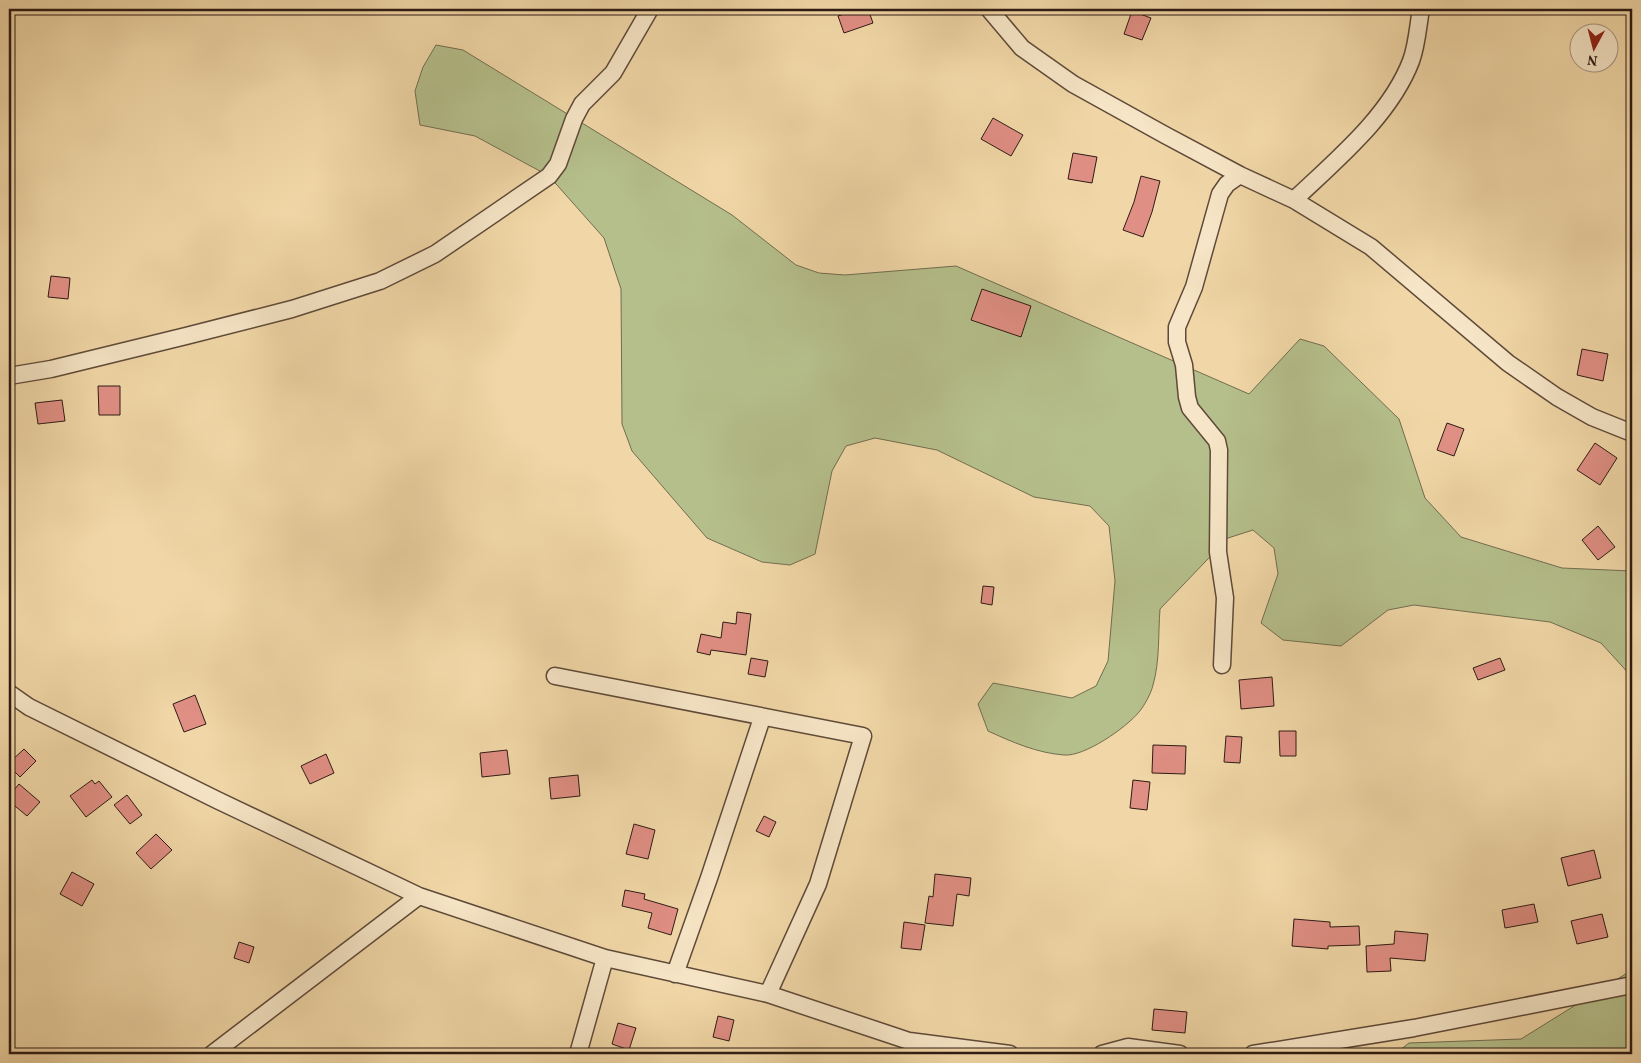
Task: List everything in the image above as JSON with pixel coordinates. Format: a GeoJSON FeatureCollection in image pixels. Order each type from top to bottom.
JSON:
{"type":"FeatureCollection","features":[{"type":"Feature","properties":{"kind":"street"},"geometry":{"type":"LineString","coordinates":[[9,376],[80,362],[292,309],[380,281],[435,254],[549,176],[558,164],[574,119],[582,104],[613,73],[650,9]]}},
{"type":"Feature","properties":{"kind":"street"},"geometry":{"type":"LineString","coordinates":[[989,9],[1022,48],[1073,84],[1165,136],[1240,175],[1294,200],[1371,247],[1501,357],[1532,380],[1592,417],[1632,433]]}},
{"type":"Feature","properties":{"kind":"street"},"geometry":{"type":"LineString","coordinates":[[1294,200],[1352,144],[1394,96],[1412,60],[1421,9]]}},
{"type":"Feature","properties":{"kind":"street"},"geometry":{"type":"LineString","coordinates":[[1222,665],[1225,598],[1218,552],[1219,450],[1217,441],[1190,408],[1184,365],[1177,342],[1177,327],[1194,287],[1220,194],[1226,184],[1240,175]]}},
{"type":"Feature","properties":{"kind":"street"},"geometry":{"type":"LineString","coordinates":[[555,676],[762,718],[863,736],[818,884],[768,994]]}},
{"type":"Feature","properties":{"kind":"street"},"geometry":{"type":"LineString","coordinates":[[9,693],[29,707],[217,800],[419,896],[605,958],[768,994],[908,1048],[1010,1054]]}},
{"type":"Feature","properties":{"kind":"street"},"geometry":{"type":"LineString","coordinates":[[675,974],[762,718]]}},
{"type":"Feature","properties":{"kind":"street"},"geometry":{"type":"LineString","coordinates":[[212,1054],[419,896]]}},
{"type":"Feature","properties":{"kind":"street"},"geometry":{"type":"LineString","coordinates":[[578,1054],[605,958]]}},
{"type":"Feature","properties":{"kind":"street"},"geometry":{"type":"LineString","coordinates":[[1253,1054],[1414,1028],[1632,985]]}},
{"type":"Feature","properties":{"kind":"street"},"geometry":{"type":"LineString","coordinates":[[1102,1054],[1128,1047],[1180,1054]]}},
{"type":"Feature","properties":{"kind":"green space"},"geometry":{"type":"Polygon","coordinates":[[[436,45],[463,50],[732,215],[796,265],[819,273],[845,275],[956,266],[1249,394],[1300,339],[1324,346],[1399,419],[1425,498],[1461,537],[1562,568],[1632,571],[1632,677],[1601,643],[1550,622],[1414,605],[1388,610],[1341,646],[1283,640],[1261,623],[1278,574],[1274,548],[1253,530],[1228,538],[1160,609],[1158,657],[1152,688],[1141,709],[1125,726],[1093,746],[1082,751],[1064,755],[1015,743],[988,731],[978,704],[993,683],[1072,698],[1096,686],[1108,661],[1115,581],[1109,526],[1090,506],[1034,497],[937,450],[875,438],[846,446],[832,471],[815,554],[790,565],[762,562],[707,538],[632,451],[622,424],[621,289],[604,238],[549,176],[475,136],[420,125],[415,91],[423,67],[436,45]]]}},
{"type":"Feature","properties":{"kind":"green space"},"geometry":{"type":"Polygon","coordinates":[[[1632,970],[1632,1054],[1395,1054],[1409,1043],[1521,1039],[1632,970]]]}},
{"type":"Feature","properties":{"kind":"building"},"geometry":{"type":"Polygon","coordinates":[[[859,9],[868,9],[873,23],[844,33],[838,16],[859,9]]]}},
{"type":"Feature","properties":{"kind":"building"},"geometry":{"type":"Polygon","coordinates":[[[1132,11],[1151,18],[1142,40],[1124,34],[1132,11]]]}},
{"type":"Feature","properties":{"kind":"building"},"geometry":{"type":"Polygon","coordinates":[[[993,118],[1023,135],[1011,156],[981,139],[993,118]]]}},
{"type":"Feature","properties":{"kind":"building"},"geometry":{"type":"Polygon","coordinates":[[[1073,153],[1097,157],[1092,183],[1068,179],[1073,153]]]}},
{"type":"Feature","properties":{"kind":"building"},"geometry":{"type":"Polygon","coordinates":[[[1141,176],[1160,181],[1143,237],[1123,230],[1134,202],[1141,176]]]}},
{"type":"Feature","properties":{"kind":"building"},"geometry":{"type":"Polygon","coordinates":[[[51,276],[70,278],[68,299],[48,297],[51,276]]]}},
{"type":"Feature","properties":{"kind":"building"},"geometry":{"type":"Polygon","coordinates":[[[982,289],[1031,306],[1021,337],[971,320],[982,289]]]}},
{"type":"Feature","properties":{"kind":"building"},"geometry":{"type":"Polygon","coordinates":[[[1582,349],[1608,354],[1603,381],[1577,375],[1582,349]]]}},
{"type":"Feature","properties":{"kind":"building"},"geometry":{"type":"Polygon","coordinates":[[[98,386],[120,386],[120,415],[99,415],[98,386]]]}},
{"type":"Feature","properties":{"kind":"building"},"geometry":{"type":"Polygon","coordinates":[[[62,400],[65,421],[38,424],[35,403],[62,400]]]}},
{"type":"Feature","properties":{"kind":"building"},"geometry":{"type":"Polygon","coordinates":[[[1447,423],[1464,429],[1454,456],[1437,450],[1447,423]]]}},
{"type":"Feature","properties":{"kind":"building"},"geometry":{"type":"Polygon","coordinates":[[[1595,443],[1617,458],[1600,485],[1577,470],[1595,443]]]}},
{"type":"Feature","properties":{"kind":"building"},"geometry":{"type":"Polygon","coordinates":[[[1598,526],[1615,547],[1598,560],[1582,540],[1598,526]]]}},
{"type":"Feature","properties":{"kind":"building"},"geometry":{"type":"Polygon","coordinates":[[[983,586],[994,587],[992,605],[981,603],[983,586]]]}},
{"type":"Feature","properties":{"kind":"building"},"geometry":{"type":"Polygon","coordinates":[[[737,612],[751,614],[746,655],[711,650],[710,655],[697,652],[701,634],[721,638],[723,622],[736,624],[737,612]]]}},
{"type":"Feature","properties":{"kind":"building"},"geometry":{"type":"Polygon","coordinates":[[[751,658],[768,661],[765,677],[748,674],[751,658]]]}},
{"type":"Feature","properties":{"kind":"building"},"geometry":{"type":"Polygon","coordinates":[[[1500,658],[1505,670],[1478,680],[1473,668],[1500,658]]]}},
{"type":"Feature","properties":{"kind":"building"},"geometry":{"type":"Polygon","coordinates":[[[1272,677],[1274,706],[1241,709],[1239,680],[1272,677]]]}},
{"type":"Feature","properties":{"kind":"building"},"geometry":{"type":"Polygon","coordinates":[[[195,695],[206,724],[184,732],[173,704],[195,695]]]}},
{"type":"Feature","properties":{"kind":"building"},"geometry":{"type":"Polygon","coordinates":[[[1279,731],[1296,731],[1296,756],[1280,756],[1279,731]]]}},
{"type":"Feature","properties":{"kind":"building"},"geometry":{"type":"Polygon","coordinates":[[[1226,736],[1242,737],[1240,763],[1224,762],[1226,736]]]}},
{"type":"Feature","properties":{"kind":"building"},"geometry":{"type":"Polygon","coordinates":[[[1153,745],[1186,746],[1185,774],[1152,773],[1153,745]]]}},
{"type":"Feature","properties":{"kind":"building"},"geometry":{"type":"Polygon","coordinates":[[[24,749],[36,761],[20,777],[9,766],[9,763],[24,749]]]}},
{"type":"Feature","properties":{"kind":"building"},"geometry":{"type":"Polygon","coordinates":[[[507,750],[510,774],[482,777],[480,753],[507,750]]]}},
{"type":"Feature","properties":{"kind":"building"},"geometry":{"type":"Polygon","coordinates":[[[326,754],[334,773],[310,784],[301,766],[326,754]]]}},
{"type":"Feature","properties":{"kind":"building"},"geometry":{"type":"Polygon","coordinates":[[[578,775],[580,796],[551,799],[549,778],[578,775]]]}},
{"type":"Feature","properties":{"kind":"building"},"geometry":{"type":"Polygon","coordinates":[[[92,780],[95,784],[99,781],[112,797],[86,817],[70,796],[92,780]]]}},
{"type":"Feature","properties":{"kind":"building"},"geometry":{"type":"Polygon","coordinates":[[[1133,780],[1150,782],[1147,810],[1130,808],[1133,780]]]}},
{"type":"Feature","properties":{"kind":"building"},"geometry":{"type":"Polygon","coordinates":[[[19,784],[40,802],[27,816],[9,801],[9,796],[19,784]]]}},
{"type":"Feature","properties":{"kind":"building"},"geometry":{"type":"Polygon","coordinates":[[[127,795],[142,815],[130,824],[114,805],[127,795]]]}},
{"type":"Feature","properties":{"kind":"building"},"geometry":{"type":"Polygon","coordinates":[[[764,816],[776,822],[769,837],[756,831],[764,816]]]}},
{"type":"Feature","properties":{"kind":"building"},"geometry":{"type":"Polygon","coordinates":[[[634,824],[655,830],[648,859],[626,854],[634,824]]]}},
{"type":"Feature","properties":{"kind":"building"},"geometry":{"type":"Polygon","coordinates":[[[156,834],[172,850],[151,869],[136,853],[156,834]]]}},
{"type":"Feature","properties":{"kind":"building"},"geometry":{"type":"Polygon","coordinates":[[[1594,850],[1601,878],[1568,886],[1561,858],[1594,850]]]}},
{"type":"Feature","properties":{"kind":"building"},"geometry":{"type":"Polygon","coordinates":[[[72,872],[94,884],[82,906],[60,894],[72,872]]]}},
{"type":"Feature","properties":{"kind":"building"},"geometry":{"type":"Polygon","coordinates":[[[935,874],[971,878],[969,896],[957,894],[953,926],[925,923],[929,896],[933,897],[935,874]]]}},
{"type":"Feature","properties":{"kind":"building"},"geometry":{"type":"Polygon","coordinates":[[[625,890],[645,894],[644,899],[678,909],[671,935],[648,928],[652,913],[622,906],[625,890]]]}},
{"type":"Feature","properties":{"kind":"building"},"geometry":{"type":"Polygon","coordinates":[[[1534,904],[1538,922],[1505,928],[1502,910],[1534,904]]]}},
{"type":"Feature","properties":{"kind":"building"},"geometry":{"type":"Polygon","coordinates":[[[1602,914],[1608,937],[1577,944],[1571,921],[1602,914]]]}},
{"type":"Feature","properties":{"kind":"building"},"geometry":{"type":"Polygon","coordinates":[[[1294,919],[1330,922],[1330,927],[1359,926],[1360,945],[1328,946],[1328,949],[1292,946],[1294,919]]]}},
{"type":"Feature","properties":{"kind":"building"},"geometry":{"type":"Polygon","coordinates":[[[904,922],[925,925],[921,950],[901,948],[904,922]]]}},
{"type":"Feature","properties":{"kind":"building"},"geometry":{"type":"Polygon","coordinates":[[[1395,931],[1428,934],[1425,961],[1390,958],[1391,971],[1367,972],[1366,946],[1394,944],[1395,931]]]}},
{"type":"Feature","properties":{"kind":"building"},"geometry":{"type":"Polygon","coordinates":[[[239,942],[254,947],[249,963],[234,958],[239,942]]]}},
{"type":"Feature","properties":{"kind":"building"},"geometry":{"type":"Polygon","coordinates":[[[1154,1009],[1187,1012],[1185,1033],[1152,1030],[1154,1009]]]}},
{"type":"Feature","properties":{"kind":"building"},"geometry":{"type":"Polygon","coordinates":[[[718,1016],[734,1020],[729,1041],[713,1037],[718,1016]]]}},
{"type":"Feature","properties":{"kind":"building"},"geometry":{"type":"Polygon","coordinates":[[[618,1023],[636,1028],[629,1050],[612,1044],[618,1023]]]}}]}
